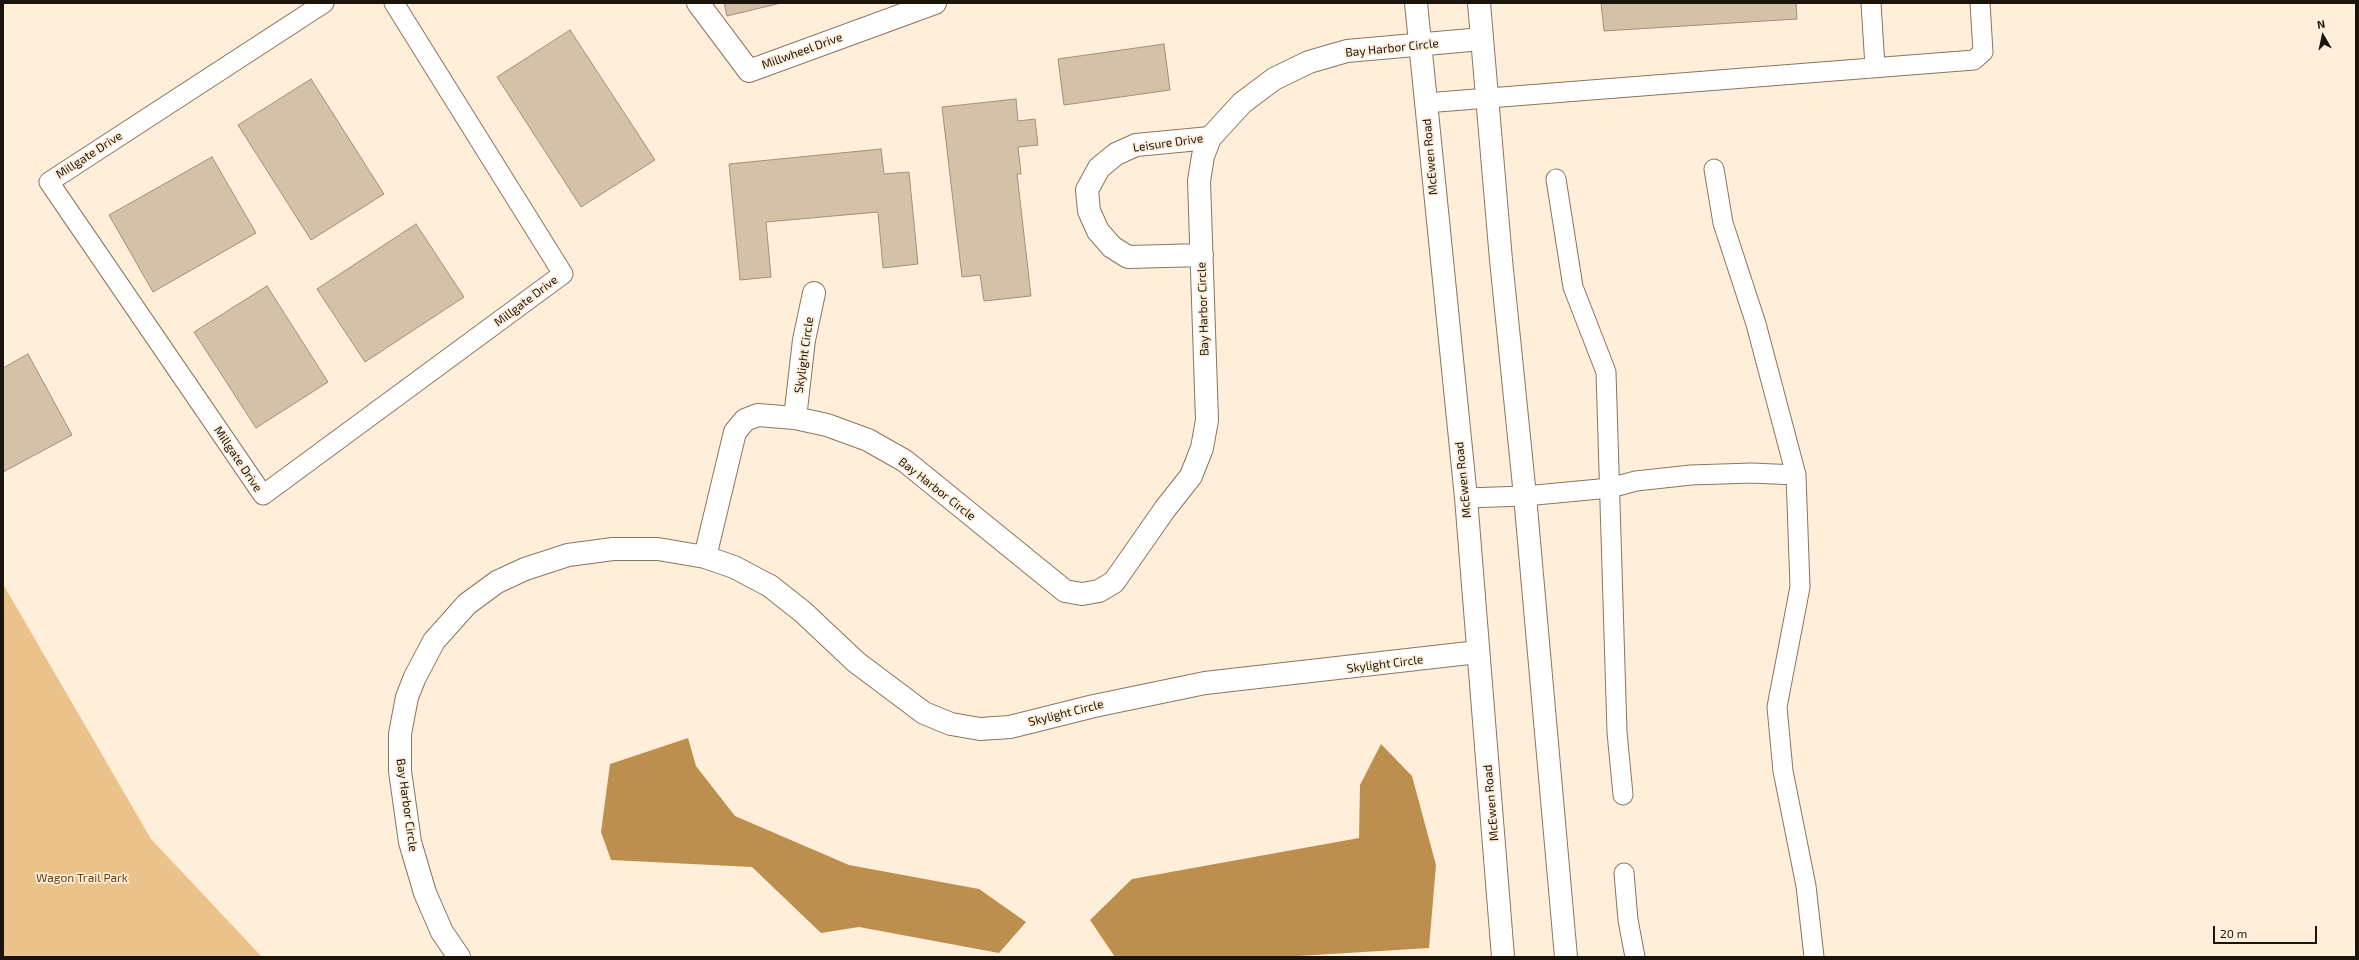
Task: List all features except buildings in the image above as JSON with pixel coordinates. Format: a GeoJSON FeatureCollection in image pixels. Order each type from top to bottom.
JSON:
{"type":"FeatureCollection","features":[{"type":"Feature","properties":{"kind":"street","name":"Millwheel Drive"},"geometry":{"type":"LineString","coordinates":[[698,3],[749,71],[936,3]]}},
{"type":"Feature","properties":{"kind":"street","name":"McEwen Road"},"geometry":{"type":"LineString","coordinates":[[1416,3],[1466,498],[1503,957]]}},
{"type":"Feature","properties":{"kind":"street"},"geometry":{"type":"LineString","coordinates":[[1479,3],[1501,260],[1566,957]]}},
{"type":"Feature","properties":{"kind":"street","name":"Bay Harbor Circle"},"geometry":{"type":"LineString","coordinates":[[459,957],[442,932],[425,893],[410,842],[400,771],[400,734],[407,697],[415,677],[434,641],[467,604],[497,582],[525,568],[568,555],[613,549],[658,549],[705,557],[736,432],[745,420],[758,415],[795,418],[827,425],[868,440],[905,461],[1065,590],[1082,594],[1099,591],[1114,582],[1165,509],[1187,482],[1202,448],[1207,420],[1200,181],[1203,156],[1210,138],[1242,103],[1274,80],[1309,62],[1347,51],[1482,39]]}},
{"type":"Feature","properties":{"kind":"street","name":"Leisure Drive"},"geometry":{"type":"LineString","coordinates":[[1202,255],[1128,257],[1112,247],[1098,231],[1089,211],[1087,190],[1099,168],[1116,154],[1136,145],[1210,138]]}},
{"type":"Feature","properties":{"kind":"street","name":"Skylight Circle"},"geometry":{"type":"LineString","coordinates":[[795,418],[804,340],[814,293]]}},
{"type":"Feature","properties":{"kind":"street","name":"Skylight Circle"},"geometry":{"type":"LineString","coordinates":[[705,557],[734,567],[770,586],[803,612],[856,662],[924,713],[951,724],[980,729],[1010,727],[1094,706],[1205,684],[1478,652]]}},
{"type":"Feature","properties":{"kind":"lane","name":"Millgate Drive"},"geometry":{"type":"LineString","coordinates":[[324,3],[49,182],[263,496],[563,274],[394,3]]}},
{"type":"Feature","properties":{"kind":"lane"},"geometry":{"type":"LineString","coordinates":[[1871,3],[1876,67]]}},
{"type":"Feature","properties":{"kind":"lane"},"geometry":{"type":"LineString","coordinates":[[1425,103],[1974,60],[1983,52],[1980,3]]}},
{"type":"Feature","properties":{"kind":"lane"},"geometry":{"type":"LineString","coordinates":[[1714,169],[1723,223],[1756,324],[1796,475],[1800,587],[1778,707],[1783,771],[1806,886],[1814,957]]}},
{"type":"Feature","properties":{"kind":"lane"},"geometry":{"type":"LineString","coordinates":[[1556,179],[1573,287],[1606,372],[1617,732],[1623,796]]}},
{"type":"Feature","properties":{"kind":"lane"},"geometry":{"type":"LineString","coordinates":[[1466,498],[1524,496],[1610,488],[1636,481],[1691,474],[1752,473],[1796,475]]}},
{"type":"Feature","properties":{"kind":"lane"},"geometry":{"type":"LineString","coordinates":[[1624,873],[1628,920],[1635,957]]}},
{"type":"Feature","properties":{"kind":"green space","name":"Wagon Trail Park"},"geometry":{"type":"Polygon","coordinates":[[[3,584],[151,839],[262,957],[3,957],[3,584]]]}},
{"type":"Feature","properties":{"kind":"shaded area"},"geometry":{"type":"Polygon","coordinates":[[[688,738],[696,766],[735,816],[849,865],[979,889],[1026,922],[999,953],[859,927],[821,933],[752,867],[611,860],[601,832],[610,764],[688,738]]]}},
{"type":"Feature","properties":{"kind":"shaded area"},"geometry":{"type":"Polygon","coordinates":[[[1381,744],[1412,776],[1436,865],[1429,948],[1282,957],[1115,957],[1090,920],[1132,879],[1359,838],[1360,785],[1381,744]]]}}]}
